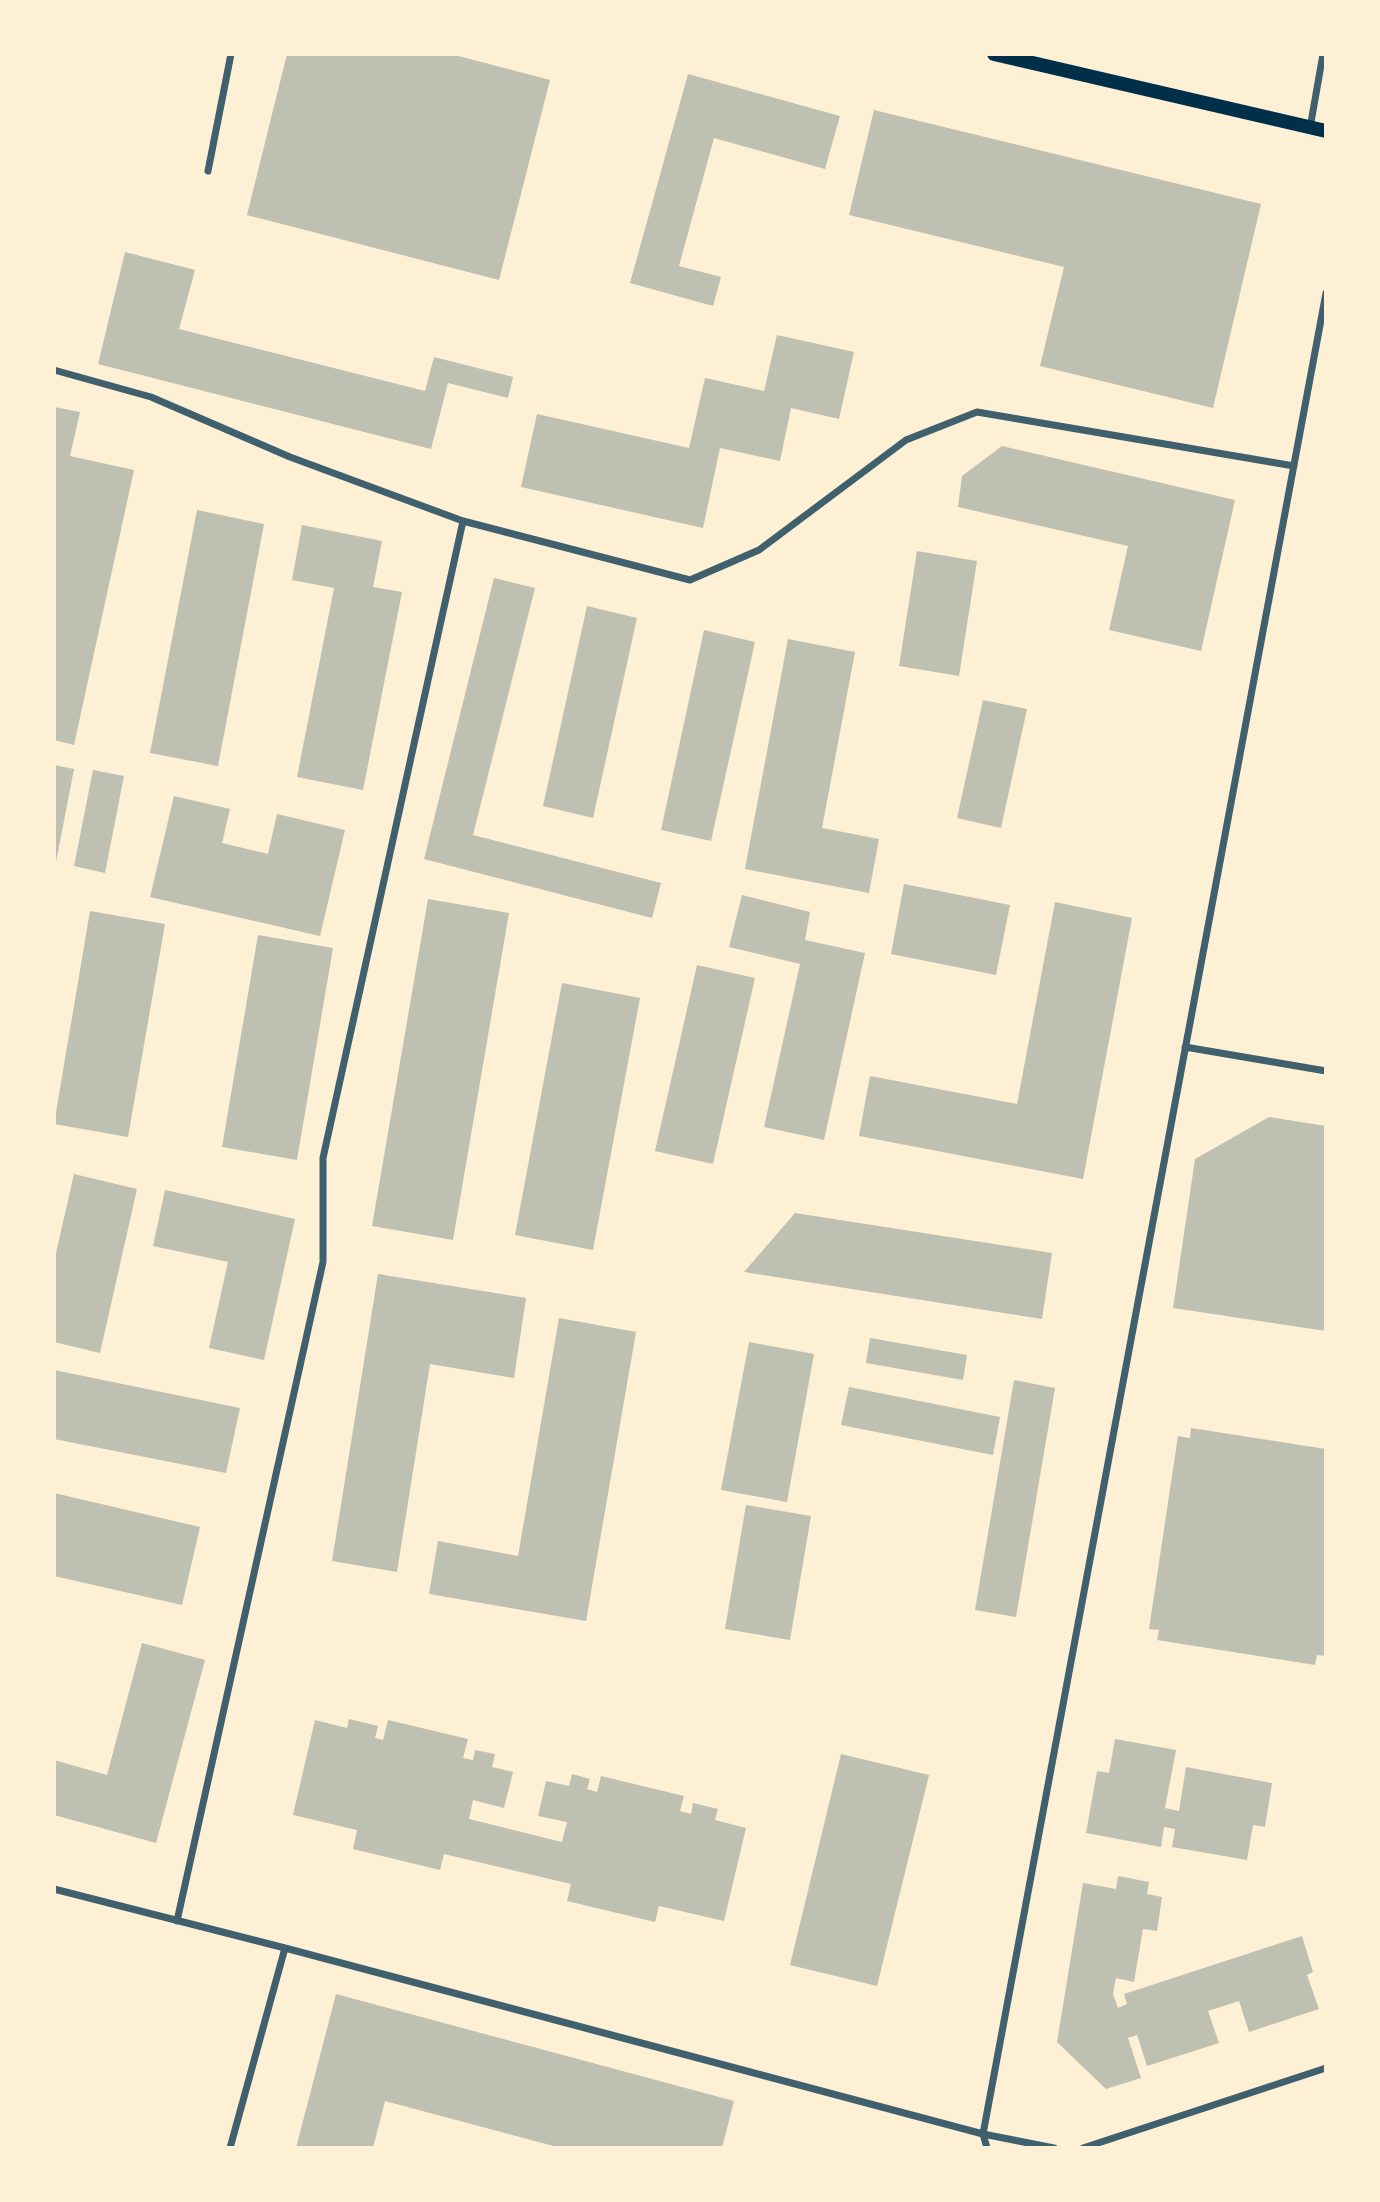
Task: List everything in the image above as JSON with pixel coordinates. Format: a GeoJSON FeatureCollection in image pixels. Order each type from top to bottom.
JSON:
{"type":"FeatureCollection","features":[{"type":"Feature","properties":{"kind":"main road"},"geometry":{"type":"LineString","coordinates":[[994,54],[1326,131]]}},
{"type":"Feature","properties":{"kind":"street"},"geometry":{"type":"LineString","coordinates":[[208,171],[231,54]]}},
{"type":"Feature","properties":{"kind":"street"},"geometry":{"type":"LineString","coordinates":[[1310,128],[1323,54]]}},
{"type":"Feature","properties":{"kind":"street"},"geometry":{"type":"LineString","coordinates":[[987,2148],[983,2134],[1326,293]]}},
{"type":"Feature","properties":{"kind":"street"},"geometry":{"type":"LineString","coordinates":[[54,370],[151,397],[290,457],[463,521],[690,580],[760,550],[906,440],[976,412],[1294,466]]}},
{"type":"Feature","properties":{"kind":"street"},"geometry":{"type":"LineString","coordinates":[[177,1920],[323,1262],[323,1158],[463,521]]}},
{"type":"Feature","properties":{"kind":"street"},"geometry":{"type":"LineString","coordinates":[[1185,1048],[1326,1071]]}},
{"type":"Feature","properties":{"kind":"street"},"geometry":{"type":"LineString","coordinates":[[54,1889],[983,2134],[1054,2148]]}},
{"type":"Feature","properties":{"kind":"street"},"geometry":{"type":"LineString","coordinates":[[230,2148],[285,1948]]}},
{"type":"Feature","properties":{"kind":"street"},"geometry":{"type":"LineString","coordinates":[[1083,2148],[1326,2068]]}},
{"type":"Feature","properties":{"kind":"building"},"geometry":{"type":"Polygon","coordinates":[[[287,54],[451,54],[550,80],[499,280],[247,215],[287,54]]]}},
{"type":"Feature","properties":{"kind":"building"},"geometry":{"type":"Polygon","coordinates":[[[688,74],[840,116],[825,169],[714,138],[679,266],[721,277],[713,306],[630,283],[688,74]]]}},
{"type":"Feature","properties":{"kind":"building"},"geometry":{"type":"Polygon","coordinates":[[[874,110],[1261,204],[1213,408],[1040,366],[1064,267],[849,215],[874,110]]]}},
{"type":"Feature","properties":{"kind":"building"},"geometry":{"type":"Polygon","coordinates":[[[125,252],[195,270],[179,329],[425,391],[434,357],[513,377],[508,398],[448,383],[431,449],[98,364],[125,252]]]}},
{"type":"Feature","properties":{"kind":"building"},"geometry":{"type":"Polygon","coordinates":[[[777,335],[854,352],[839,419],[791,408],[780,461],[720,448],[703,528],[521,487],[537,414],[689,448],[705,378],[764,391],[777,335]]]}},
{"type":"Feature","properties":{"kind":"building"},"geometry":{"type":"Polygon","coordinates":[[[54,407],[80,412],[70,456],[134,470],[74,745],[54,740],[54,407]]]}},
{"type":"Feature","properties":{"kind":"building"},"geometry":{"type":"Polygon","coordinates":[[[1002,446],[1235,500],[1201,651],[1109,630],[1128,546],[958,507],[962,476],[1002,446]]]}},
{"type":"Feature","properties":{"kind":"building"},"geometry":{"type":"Polygon","coordinates":[[[197,510],[264,524],[218,766],[150,753],[197,510]]]}},
{"type":"Feature","properties":{"kind":"building"},"geometry":{"type":"Polygon","coordinates":[[[302,525],[382,541],[373,587],[402,592],[363,790],[297,777],[334,588],[292,580],[302,525]]]}},
{"type":"Feature","properties":{"kind":"building"},"geometry":{"type":"Polygon","coordinates":[[[917,551],[977,561],[959,676],[899,666],[917,551]]]}},
{"type":"Feature","properties":{"kind":"building"},"geometry":{"type":"Polygon","coordinates":[[[494,578],[535,588],[473,835],[661,883],[652,918],[424,859],[494,578]]]}},
{"type":"Feature","properties":{"kind":"building"},"geometry":{"type":"Polygon","coordinates":[[[587,606],[637,618],[593,818],[543,806],[587,606]]]}},
{"type":"Feature","properties":{"kind":"building"},"geometry":{"type":"Polygon","coordinates":[[[704,630],[755,642],[711,841],[661,830],[704,630]]]}},
{"type":"Feature","properties":{"kind":"building"},"geometry":{"type":"Polygon","coordinates":[[[788,639],[855,652],[822,828],[879,839],[869,893],[745,869],[788,639]]]}},
{"type":"Feature","properties":{"kind":"building"},"geometry":{"type":"Polygon","coordinates":[[[983,700],[1027,709],[1001,828],[957,818],[983,700]]]}},
{"type":"Feature","properties":{"kind":"building"},"geometry":{"type":"Polygon","coordinates":[[[54,765],[74,769],[56,862],[54,862],[54,765]]]}},
{"type":"Feature","properties":{"kind":"building"},"geometry":{"type":"Polygon","coordinates":[[[93,770],[124,776],[105,873],[74,866],[93,770]]]}},
{"type":"Feature","properties":{"kind":"building"},"geometry":{"type":"Polygon","coordinates":[[[174,796],[230,809],[222,843],[268,854],[277,814],[345,830],[320,936],[150,897],[174,796]]]}},
{"type":"Feature","properties":{"kind":"building"},"geometry":{"type":"Polygon","coordinates":[[[904,884],[1010,905],[996,975],[891,954],[904,884]]]}},
{"type":"Feature","properties":{"kind":"building"},"geometry":{"type":"Polygon","coordinates":[[[742,895],[810,912],[805,940],[865,953],[824,1140],[764,1127],[800,964],[729,947],[742,895]]]}},
{"type":"Feature","properties":{"kind":"building"},"geometry":{"type":"Polygon","coordinates":[[[428,899],[509,913],[453,1240],[372,1226],[428,899]]]}},
{"type":"Feature","properties":{"kind":"building"},"geometry":{"type":"Polygon","coordinates":[[[1055,902],[1132,918],[1083,1179],[859,1136],[870,1076],[1017,1104],[1055,902]]]}},
{"type":"Feature","properties":{"kind":"building"},"geometry":{"type":"Polygon","coordinates":[[[90,911],[165,924],[128,1137],[54,1124],[90,911]]]}},
{"type":"Feature","properties":{"kind":"building"},"geometry":{"type":"Polygon","coordinates":[[[258,935],[333,948],[297,1160],[222,1147],[258,935]]]}},
{"type":"Feature","properties":{"kind":"building"},"geometry":{"type":"Polygon","coordinates":[[[697,965],[755,978],[713,1164],[655,1151],[697,965]]]}},
{"type":"Feature","properties":{"kind":"building"},"geometry":{"type":"Polygon","coordinates":[[[562,983],[640,998],[593,1250],[515,1235],[562,983]]]}},
{"type":"Feature","properties":{"kind":"building"},"geometry":{"type":"Polygon","coordinates":[[[1269,1117],[1326,1126],[1326,1331],[1173,1308],[1195,1159],[1269,1117]]]}},
{"type":"Feature","properties":{"kind":"building"},"geometry":{"type":"Polygon","coordinates":[[[74,1174],[137,1189],[100,1353],[54,1342],[54,1262],[74,1174]]]}},
{"type":"Feature","properties":{"kind":"building"},"geometry":{"type":"Polygon","coordinates":[[[165,1190],[295,1219],[264,1360],[209,1348],[228,1262],[153,1246],[165,1190]]]}},
{"type":"Feature","properties":{"kind":"building"},"geometry":{"type":"Polygon","coordinates":[[[795,1213],[1052,1253],[1042,1319],[744,1272],[795,1213]]]}},
{"type":"Feature","properties":{"kind":"building"},"geometry":{"type":"Polygon","coordinates":[[[378,1274],[526,1298],[514,1378],[430,1364],[397,1572],[332,1561],[378,1274]]]}},
{"type":"Feature","properties":{"kind":"building"},"geometry":{"type":"Polygon","coordinates":[[[559,1318],[636,1332],[586,1621],[429,1594],[438,1541],[518,1556],[559,1318]]]}},
{"type":"Feature","properties":{"kind":"building"},"geometry":{"type":"Polygon","coordinates":[[[870,1338],[967,1355],[963,1380],[866,1363],[870,1338]]]}},
{"type":"Feature","properties":{"kind":"building"},"geometry":{"type":"Polygon","coordinates":[[[749,1342],[814,1354],[787,1502],[721,1490],[749,1342]]]}},
{"type":"Feature","properties":{"kind":"building"},"geometry":{"type":"Polygon","coordinates":[[[54,1370],[240,1408],[226,1473],[54,1439],[54,1370]]]}},
{"type":"Feature","properties":{"kind":"building"},"geometry":{"type":"Polygon","coordinates":[[[1014,1380],[1055,1388],[1016,1617],[975,1610],[1014,1380]]]}},
{"type":"Feature","properties":{"kind":"building"},"geometry":{"type":"Polygon","coordinates":[[[849,1387],[1000,1417],[993,1455],[841,1425],[849,1387]]]}},
{"type":"Feature","properties":{"kind":"building"},"geometry":{"type":"Polygon","coordinates":[[[1191,1428],[1326,1449],[1326,1656],[1317,1655],[1315,1665],[1157,1640],[1159,1630],[1149,1629],[1178,1436],[1190,1438],[1191,1428]]]}},
{"type":"Feature","properties":{"kind":"building"},"geometry":{"type":"Polygon","coordinates":[[[54,1493],[200,1527],[182,1605],[54,1576],[54,1493]]]}},
{"type":"Feature","properties":{"kind":"building"},"geometry":{"type":"Polygon","coordinates":[[[746,1505],[811,1516],[790,1640],[725,1629],[746,1505]]]}},
{"type":"Feature","properties":{"kind":"building"},"geometry":{"type":"Polygon","coordinates":[[[142,1643],[205,1660],[156,1843],[54,1815],[54,1760],[107,1775],[142,1643]]]}},
{"type":"Feature","properties":{"kind":"building"},"geometry":{"type":"Polygon","coordinates":[[[349,1719],[378,1726],[375,1738],[383,1740],[388,1720],[468,1739],[463,1758],[473,1760],[475,1750],[495,1754],[492,1767],[513,1772],[504,1808],[473,1800],[469,1819],[562,1842],[567,1822],[538,1816],[546,1781],[569,1786],[572,1774],[590,1779],[587,1789],[597,1792],[601,1776],[684,1796],[680,1811],[691,1814],[693,1803],[718,1809],[715,1820],[746,1828],[724,1921],[659,1906],[655,1922],[567,1901],[571,1884],[444,1854],[440,1870],[353,1849],[357,1830],[293,1815],[315,1720],[347,1728],[349,1719]]]}},
{"type":"Feature","properties":{"kind":"building"},"geometry":{"type":"Polygon","coordinates":[[[1115,1739],[1176,1750],[1165,1808],[1179,1811],[1186,1767],[1272,1783],[1265,1827],[1253,1825],[1247,1860],[1172,1847],[1175,1829],[1164,1827],[1161,1847],[1086,1833],[1097,1771],[1109,1773],[1115,1739]]]}},
{"type":"Feature","properties":{"kind":"building"},"geometry":{"type":"Polygon","coordinates":[[[841,1754],[929,1775],[877,1986],[790,1965],[841,1754]]]}},
{"type":"Feature","properties":{"kind":"building"},"geometry":{"type":"Polygon","coordinates":[[[1118,1876],[1149,1882],[1147,1894],[1162,1897],[1157,1931],[1143,1929],[1134,1982],[1116,1978],[1113,1994],[1118,2008],[1127,2004],[1124,1994],[1302,1936],[1313,1972],[1307,1975],[1319,2009],[1249,2032],[1239,2001],[1208,2011],[1219,2043],[1147,2066],[1137,2035],[1128,2038],[1141,2078],[1106,2089],[1057,2042],[1083,1883],[1116,1889],[1118,1876]]]}},
{"type":"Feature","properties":{"kind":"building"},"geometry":{"type":"Polygon","coordinates":[[[336,1994],[734,2101],[722,2148],[561,2148],[385,2101],[373,2148],[296,2148],[336,1994]]]}}]}
